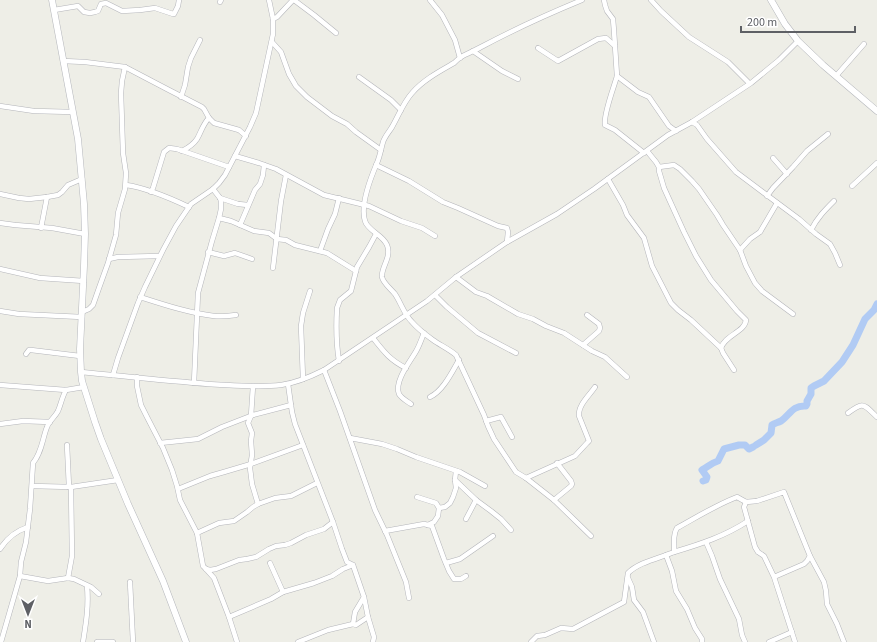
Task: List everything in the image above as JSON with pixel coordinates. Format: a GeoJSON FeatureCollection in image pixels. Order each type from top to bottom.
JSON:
{"type":"FeatureCollection","features":[{"type":"Feature","properties":{"kind":"street"},"geometry":{"type":"LineString","coordinates":[[52,0],[78,139],[82,179],[85,234],[80,356],[84,387],[99,433],[162,581],[186,642]]}},
{"type":"Feature","properties":{"kind":"street"},"geometry":{"type":"LineString","coordinates":[[54,10],[78,6],[84,12],[90,13],[98,11],[103,3],[122,11],[155,8],[174,14],[179,0]]}},
{"type":"Feature","properties":{"kind":"street"},"geometry":{"type":"LineString","coordinates":[[113,375],[140,297],[159,256],[176,226],[191,204],[220,183],[246,136],[256,113],[274,34],[269,0]]}},
{"type":"Feature","properties":{"kind":"street"},"geometry":{"type":"LineString","coordinates":[[273,19],[277,17],[294,0],[336,33]]}},
{"type":"Feature","properties":{"kind":"street"},"geometry":{"type":"LineString","coordinates":[[430,0],[442,15],[455,40],[460,58]]}},
{"type":"Feature","properties":{"kind":"street"},"geometry":{"type":"LineString","coordinates":[[582,0],[519,28],[460,58],[441,69],[413,92],[387,134],[364,204],[365,222],[384,240],[388,246],[389,251],[382,273],[383,279],[398,299],[406,315],[424,333],[456,355],[494,439],[516,472],[554,500],[591,536]]}},
{"type":"Feature","properties":{"kind":"street"},"geometry":{"type":"LineString","coordinates":[[604,0],[607,11],[613,19],[617,76],[608,104],[605,125],[615,130],[656,162],[659,167],[664,188],[693,251],[711,280],[746,320],[746,323],[743,326],[725,340],[721,348]]}},
{"type":"Feature","properties":{"kind":"street"},"geometry":{"type":"LineString","coordinates":[[651,0],[660,12],[669,18],[689,37],[728,62],[749,83]]}},
{"type":"Feature","properties":{"kind":"street"},"geometry":{"type":"LineString","coordinates":[[771,0],[785,24],[798,41],[823,65],[877,111]]}},
{"type":"Feature","properties":{"kind":"street"},"geometry":{"type":"LineString","coordinates":[[538,48],[558,60],[598,39],[606,38],[615,46]]}},
{"type":"Feature","properties":{"kind":"street"},"geometry":{"type":"LineString","coordinates":[[181,97],[185,85],[188,66],[200,40]]}},
{"type":"Feature","properties":{"kind":"street"},"geometry":{"type":"LineString","coordinates":[[81,372],[194,383],[253,386],[288,384],[324,370],[427,301],[456,277],[507,242],[557,214],[668,135],[692,122],[749,83],[779,60],[798,41]]}},
{"type":"Feature","properties":{"kind":"street"},"geometry":{"type":"LineString","coordinates":[[272,42],[281,52],[292,80],[307,97],[332,116],[348,124],[356,132],[381,150]]}},
{"type":"Feature","properties":{"kind":"street"},"geometry":{"type":"LineString","coordinates":[[836,76],[864,44]]}},
{"type":"Feature","properties":{"kind":"street"},"geometry":{"type":"LineString","coordinates":[[473,51],[502,71],[518,79]]}},
{"type":"Feature","properties":{"kind":"street"},"geometry":{"type":"LineString","coordinates":[[63,61],[126,67],[202,107],[214,123],[239,130],[246,136]]}},
{"type":"Feature","properties":{"kind":"street"},"geometry":{"type":"LineString","coordinates":[[0,311],[19,314],[82,315],[92,305],[116,235],[118,213],[126,185],[123,153],[122,86],[126,67]]}},
{"type":"Feature","properties":{"kind":"street"},"geometry":{"type":"LineString","coordinates":[[617,76],[638,92],[649,96],[668,126],[676,131]]}},
{"type":"Feature","properties":{"kind":"street"},"geometry":{"type":"LineString","coordinates":[[359,77],[391,100],[401,110]]}},
{"type":"Feature","properties":{"kind":"street"},"geometry":{"type":"LineString","coordinates":[[0,106],[34,110],[73,112]]}},
{"type":"Feature","properties":{"kind":"street"},"geometry":{"type":"LineString","coordinates":[[182,151],[194,143],[203,125],[209,118]]}},
{"type":"Feature","properties":{"kind":"street"},"geometry":{"type":"LineString","coordinates":[[692,122],[697,125],[707,139],[736,172],[830,244],[840,266]]}},
{"type":"Feature","properties":{"kind":"street"},"geometry":{"type":"LineString","coordinates":[[767,196],[807,151],[828,134]]}},
{"type":"Feature","properties":{"kind":"street"},"geometry":{"type":"LineString","coordinates":[[153,191],[161,161],[166,149],[171,148],[182,151],[229,167]]}},
{"type":"Feature","properties":{"kind":"street"},"geometry":{"type":"LineString","coordinates":[[235,156],[264,165],[324,195],[364,204],[422,228],[435,236]]}},
{"type":"Feature","properties":{"kind":"street"},"geometry":{"type":"LineString","coordinates":[[773,158],[787,174]]}},
{"type":"Feature","properties":{"kind":"street"},"geometry":{"type":"LineString","coordinates":[[852,186],[877,163]]}},
{"type":"Feature","properties":{"kind":"street"},"geometry":{"type":"LineString","coordinates":[[240,225],[255,190],[260,184],[264,165]]}},
{"type":"Feature","properties":{"kind":"street"},"geometry":{"type":"LineString","coordinates":[[659,167],[674,165],[680,169],[699,189],[740,250],[755,283],[762,291],[793,314]]}},
{"type":"Feature","properties":{"kind":"street"},"geometry":{"type":"LineString","coordinates":[[376,166],[409,181],[443,202],[498,226],[507,228],[507,242]]}},
{"type":"Feature","properties":{"kind":"street"},"geometry":{"type":"LineString","coordinates":[[273,268],[281,201],[286,175]]}},
{"type":"Feature","properties":{"kind":"street"},"geometry":{"type":"LineString","coordinates":[[0,194],[29,199],[58,195],[68,185],[82,179]]}},
{"type":"Feature","properties":{"kind":"street"},"geometry":{"type":"LineString","coordinates":[[608,179],[627,215],[644,238],[652,266],[671,303],[721,348],[734,370]]}},
{"type":"Feature","properties":{"kind":"street"},"geometry":{"type":"LineString","coordinates":[[126,185],[153,191],[189,207]]}},
{"type":"Feature","properties":{"kind":"street"},"geometry":{"type":"LineString","coordinates":[[194,383],[198,293],[208,252],[219,218],[221,203],[220,198],[213,189]]}},
{"type":"Feature","properties":{"kind":"street"},"geometry":{"type":"LineString","coordinates":[[41,228],[47,197]]}},
{"type":"Feature","properties":{"kind":"street"},"geometry":{"type":"LineString","coordinates":[[220,198],[238,204],[248,205]]}},
{"type":"Feature","properties":{"kind":"street"},"geometry":{"type":"LineString","coordinates":[[320,251],[335,214],[339,198]]}},
{"type":"Feature","properties":{"kind":"street"},"geometry":{"type":"LineString","coordinates":[[811,230],[820,214],[834,201]]}},
{"type":"Feature","properties":{"kind":"street"},"geometry":{"type":"LineString","coordinates":[[740,250],[750,239],[760,232],[777,203]]}},
{"type":"Feature","properties":{"kind":"street"},"geometry":{"type":"LineString","coordinates":[[219,218],[254,231],[269,233],[276,238],[286,240],[295,245],[326,253],[356,271]]}},
{"type":"Feature","properties":{"kind":"street"},"geometry":{"type":"LineString","coordinates":[[0,223],[52,228],[85,234]]}},
{"type":"Feature","properties":{"kind":"street"},"geometry":{"type":"LineString","coordinates":[[339,361],[336,347],[337,308],[340,300],[351,291],[357,267],[376,234]]}},
{"type":"Feature","properties":{"kind":"street"},"geometry":{"type":"LineString","coordinates":[[208,252],[224,256],[235,253],[252,259]]}},
{"type":"Feature","properties":{"kind":"street"},"geometry":{"type":"LineString","coordinates":[[109,259],[118,257],[159,256]]}},
{"type":"Feature","properties":{"kind":"street"},"geometry":{"type":"LineString","coordinates":[[0,269],[40,278],[84,281]]}},
{"type":"Feature","properties":{"kind":"street"},"geometry":{"type":"LineString","coordinates":[[456,277],[476,292],[487,296],[508,309],[564,333],[592,351],[605,357],[627,377]]}},
{"type":"Feature","properties":{"kind":"street"},"geometry":{"type":"LineString","coordinates":[[303,379],[301,326],[303,313],[310,291]]}},
{"type":"Feature","properties":{"kind":"street"},"geometry":{"type":"LineString","coordinates":[[435,295],[447,307],[478,332],[516,353]]}},
{"type":"Feature","properties":{"kind":"street"},"geometry":{"type":"LineString","coordinates":[[140,297],[176,309],[197,313],[216,316],[236,315]]}},
{"type":"Feature","properties":{"kind":"street"},"geometry":{"type":"LineString","coordinates":[[582,344],[599,331],[600,328],[599,324],[587,315]]}},
{"type":"Feature","properties":{"kind":"street"},"geometry":{"type":"LineString","coordinates":[[411,404],[399,394],[399,384],[406,368],[422,340],[424,333]]}},
{"type":"Feature","properties":{"kind":"street"},"geometry":{"type":"LineString","coordinates":[[373,338],[389,358],[406,368]]}},
{"type":"Feature","properties":{"kind":"street"},"geometry":{"type":"LineString","coordinates":[[26,354],[29,350],[80,356]]}},
{"type":"Feature","properties":{"kind":"street"},"geometry":{"type":"LineString","coordinates":[[430,397],[434,395],[446,382],[459,360]]}},
{"type":"Feature","properties":{"kind":"street"},"geometry":{"type":"LineString","coordinates":[[324,370],[375,510],[406,582],[409,598]]}},
{"type":"Feature","properties":{"kind":"street"},"geometry":{"type":"LineString","coordinates":[[137,377],[137,386],[141,405],[160,442],[172,470],[180,500],[197,533],[203,563],[205,568],[214,578],[237,642]]}},
{"type":"Feature","properties":{"kind":"street"},"geometry":{"type":"LineString","coordinates":[[288,384],[295,424],[347,562],[353,565],[364,597],[374,637],[373,642]]}},
{"type":"Feature","properties":{"kind":"street"},"geometry":{"type":"LineString","coordinates":[[0,385],[66,390],[84,387]]}},
{"type":"Feature","properties":{"kind":"street"},"geometry":{"type":"LineString","coordinates":[[253,386],[251,416],[248,423],[252,433],[252,455],[250,468],[252,484],[258,504]]}},
{"type":"Feature","properties":{"kind":"street"},"geometry":{"type":"LineString","coordinates":[[526,478],[575,456],[584,448],[589,440],[579,416],[579,412],[595,387]]}},
{"type":"Feature","properties":{"kind":"street"},"geometry":{"type":"LineString","coordinates":[[1,642],[20,576],[21,562],[28,526],[33,463],[40,451],[47,427],[59,409],[66,390]]}},
{"type":"Feature","properties":{"kind":"street"},"geometry":{"type":"LineString","coordinates":[[160,442],[198,439],[222,427],[251,416],[291,405]]}},
{"type":"Feature","properties":{"kind":"street"},"geometry":{"type":"LineString","coordinates":[[848,413],[857,406],[861,405],[877,417]]}},
{"type":"Feature","properties":{"kind":"street"},"geometry":{"type":"LineString","coordinates":[[486,421],[501,418],[512,437]]}},
{"type":"Feature","properties":{"kind":"street"},"geometry":{"type":"LineString","coordinates":[[0,424],[23,421],[50,422]]}},
{"type":"Feature","properties":{"kind":"street"},"geometry":{"type":"LineString","coordinates":[[350,438],[382,444],[456,471],[485,486]]}},
{"type":"Feature","properties":{"kind":"street"},"geometry":{"type":"LineString","coordinates":[[67,445],[72,556],[68,578]]}},
{"type":"Feature","properties":{"kind":"street"},"geometry":{"type":"LineString","coordinates":[[178,489],[303,445]]}},
{"type":"Feature","properties":{"kind":"street"},"geometry":{"type":"LineString","coordinates":[[554,500],[572,484],[571,480],[557,464]]}},
{"type":"Feature","properties":{"kind":"street"},"geometry":{"type":"LineString","coordinates":[[439,508],[445,507],[450,503],[453,497],[456,488],[456,471]]}},
{"type":"Feature","properties":{"kind":"street"},"geometry":{"type":"LineString","coordinates":[[32,486],[70,487],[118,480]]}},
{"type":"Feature","properties":{"kind":"street"},"geometry":{"type":"LineString","coordinates":[[455,480],[512,530]]}},
{"type":"Feature","properties":{"kind":"street"},"geometry":{"type":"LineString","coordinates":[[197,533],[219,523],[234,521],[258,504],[275,498],[291,496],[317,483]]}},
{"type":"Feature","properties":{"kind":"street"},"geometry":{"type":"LineString","coordinates":[[674,552],[674,534],[677,528],[714,507],[737,497],[746,502],[757,501],[784,492],[810,556],[824,582],[826,604],[837,624],[844,642]]}},
{"type":"Feature","properties":{"kind":"street"},"geometry":{"type":"LineString","coordinates":[[385,531],[412,526],[428,525],[434,522],[438,516],[439,508],[436,503],[417,497]]}},
{"type":"Feature","properties":{"kind":"street"},"geometry":{"type":"LineString","coordinates":[[466,519],[476,500]]}},
{"type":"Feature","properties":{"kind":"street"},"geometry":{"type":"LineString","coordinates":[[746,502],[744,508],[755,547],[758,552],[764,556],[774,576],[795,642]]}},
{"type":"Feature","properties":{"kind":"street"},"geometry":{"type":"LineString","coordinates":[[531,642],[537,636],[545,635],[561,628],[573,629],[624,602],[627,576],[633,569],[649,561],[706,542],[736,529],[748,521]]}},
{"type":"Feature","properties":{"kind":"street"},"geometry":{"type":"LineString","coordinates":[[205,568],[210,570],[216,569],[239,560],[256,557],[276,546],[291,543],[306,534],[324,529],[333,522]]}},
{"type":"Feature","properties":{"kind":"street"},"geometry":{"type":"LineString","coordinates":[[428,525],[432,526],[434,530],[446,563],[454,579],[461,579],[466,576]]}},
{"type":"Feature","properties":{"kind":"street"},"geometry":{"type":"LineString","coordinates":[[0,549],[14,533],[28,526]]}},
{"type":"Feature","properties":{"kind":"street"},"geometry":{"type":"LineString","coordinates":[[446,563],[460,559],[493,536]]}},
{"type":"Feature","properties":{"kind":"street"},"geometry":{"type":"LineString","coordinates":[[706,542],[720,579],[739,619],[742,634],[746,642]]}},
{"type":"Feature","properties":{"kind":"street"},"geometry":{"type":"LineString","coordinates":[[666,555],[672,571],[676,591],[687,609],[695,628],[702,639],[702,642]]}},
{"type":"Feature","properties":{"kind":"street"},"geometry":{"type":"LineString","coordinates":[[774,576],[804,564],[810,556]]}},
{"type":"Feature","properties":{"kind":"street"},"geometry":{"type":"LineString","coordinates":[[343,569],[347,562]]}},
{"type":"Feature","properties":{"kind":"street"},"geometry":{"type":"LineString","coordinates":[[270,563],[282,592]]}},
{"type":"Feature","properties":{"kind":"street"},"geometry":{"type":"LineString","coordinates":[[229,617],[271,599],[282,592],[314,583],[353,565]]}},
{"type":"Feature","properties":{"kind":"street"},"geometry":{"type":"LineString","coordinates":[[20,576],[48,581],[68,578],[74,579],[99,594],[89,598]]}},
{"type":"Feature","properties":{"kind":"street"},"geometry":{"type":"LineString","coordinates":[[627,576],[632,587],[634,600],[643,612],[654,642]]}},
{"type":"Feature","properties":{"kind":"street"},"geometry":{"type":"LineString","coordinates":[[130,582],[133,642]]}},
{"type":"Feature","properties":{"kind":"street"},"geometry":{"type":"LineString","coordinates":[[83,642],[89,598],[87,586]]}},
{"type":"Feature","properties":{"kind":"street"},"geometry":{"type":"LineString","coordinates":[[353,624],[355,612],[364,597]]}},
{"type":"Feature","properties":{"kind":"street"},"geometry":{"type":"LineString","coordinates":[[298,642],[328,630],[353,624],[356,625],[368,617]]}},
{"type":"Feature","properties":{"kind":"street"},"geometry":{"type":"LineString","coordinates":[[769,642],[792,632]]}},
{"type":"Feature","properties":{"kind":"street"},"geometry":{"type":"LineString","coordinates":[[97,642],[113,642]]}},
{"type":"Feature","properties":{"kind":"waterway"},"geometry":{"type":"LineString","coordinates":[[756,445],[771,433],[772,425],[784,419],[797,407],[806,406],[811,394],[811,388],[824,381],[842,362],[853,345],[865,319],[874,310],[877,304]]}},
{"type":"Feature","properties":{"kind":"waterway"},"geometry":{"type":"LineString","coordinates":[[703,481],[706,480],[707,477],[702,470],[718,461],[724,449],[739,445],[745,445],[749,449],[753,447]]}}]}
